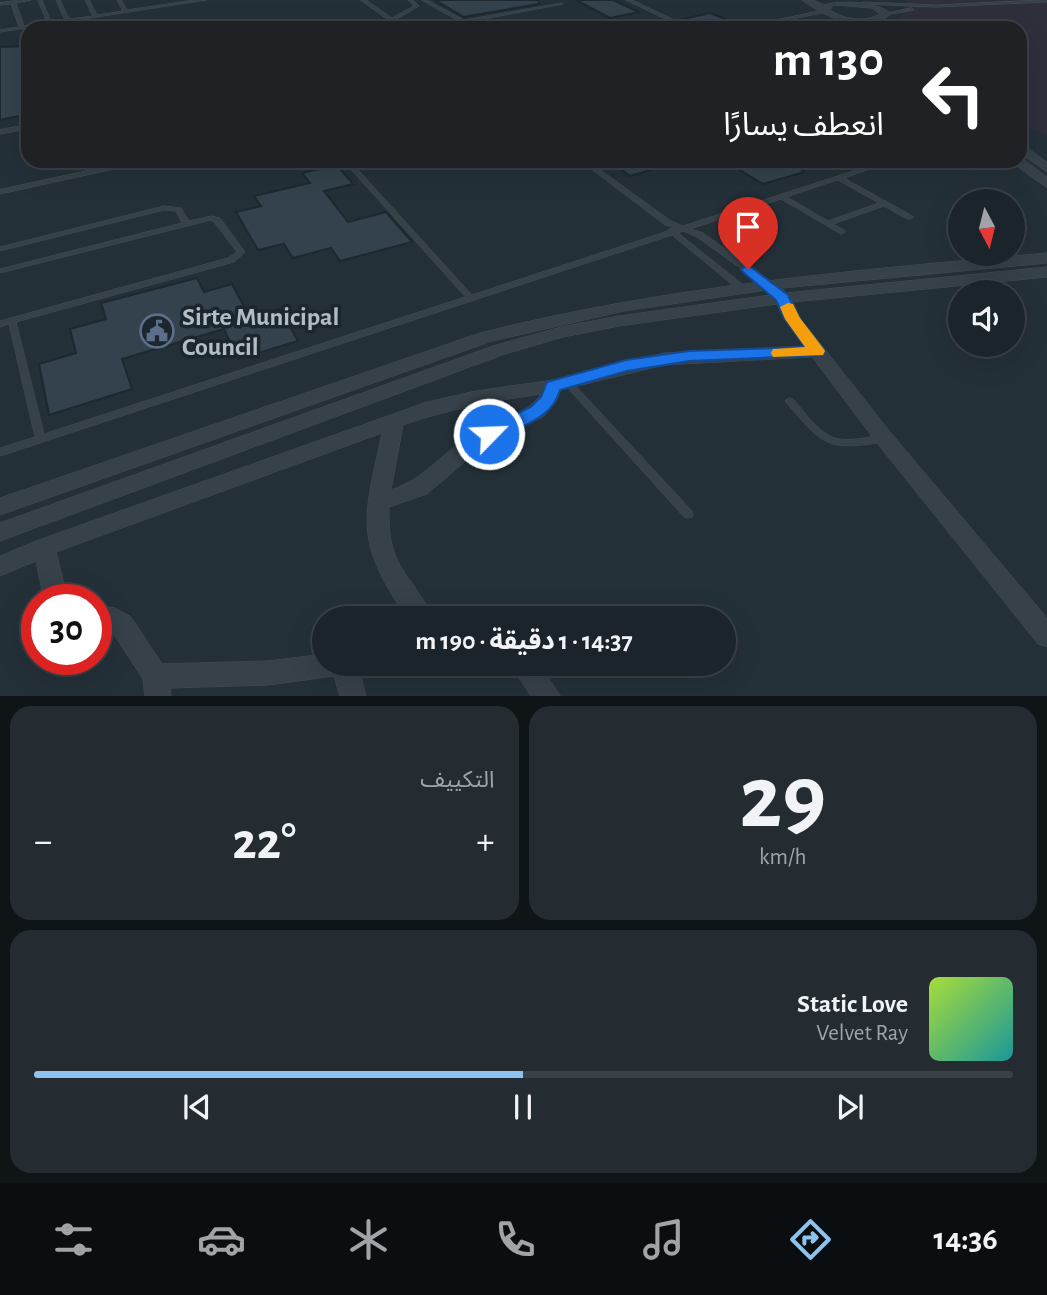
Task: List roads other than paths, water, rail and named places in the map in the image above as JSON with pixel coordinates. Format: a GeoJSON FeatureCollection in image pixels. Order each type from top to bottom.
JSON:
{"type":"FeatureCollection","features":[{"type":"Feature","properties":{"kind":"street"},"geometry":{"type":"LineString","coordinates":[[806,0],[850,21]]}},
{"type":"Feature","properties":{"kind":"street"},"geometry":{"type":"LineString","coordinates":[[832,0],[863,3],[880,8],[886,21]]}},
{"type":"Feature","properties":{"kind":"street"},"geometry":{"type":"LineString","coordinates":[[824,10],[828,5],[843,2]]}},
{"type":"Feature","properties":{"kind":"street"},"geometry":{"type":"LineString","coordinates":[[846,19],[867,21],[885,16]]}},
{"type":"Feature","properties":{"kind":"street"},"geometry":{"type":"LineString","coordinates":[[1027,152],[1047,168]]}},
{"type":"Feature","properties":{"kind":"street"},"geometry":{"type":"LineString","coordinates":[[1027,168],[1047,184]]}},
{"type":"Feature","properties":{"kind":"street"},"geometry":{"type":"LineString","coordinates":[[0,532],[499,349],[561,332],[758,301],[776,292],[1047,258]]}},
{"type":"Feature","properties":{"kind":"street"},"geometry":{"type":"LineString","coordinates":[[0,507],[486,337],[551,319],[743,289],[776,292],[1047,272]]}},
{"type":"Feature","properties":{"kind":"street"},"geometry":{"type":"LineString","coordinates":[[743,289],[758,301],[792,319]]}},
{"type":"Feature","properties":{"kind":"street"},"geometry":{"type":"LineString","coordinates":[[776,292],[792,319],[884,438],[1047,636]]}},
{"type":"Feature","properties":{"kind":"street"},"geometry":{"type":"LineString","coordinates":[[0,566],[44,547],[394,421],[455,402],[560,384],[664,359],[817,351]]}},
{"type":"Feature","properties":{"kind":"street"},"geometry":{"type":"LineString","coordinates":[[380,502],[420,488],[474,443],[537,411],[560,384]]}},
{"type":"Feature","properties":{"kind":"street"},"geometry":{"type":"LineString","coordinates":[[394,421],[378,525],[383,556],[390,572],[413,606]]}},
{"type":"Feature","properties":{"kind":"street"},"geometry":{"type":"LineString","coordinates":[[44,547],[52,584]]}},
{"type":"Feature","properties":{"kind":"street"},"geometry":{"type":"LineString","coordinates":[[112,619],[122,625],[157,686],[312,668]]}},
{"type":"Feature","properties":{"kind":"street"},"geometry":{"type":"LineString","coordinates":[[347,676],[353,696]]}},
{"type":"Feature","properties":{"kind":"street"},"geometry":{"type":"LineString","coordinates":[[533,676],[548,696]]}},
{"type":"Feature","properties":{"kind":"lane"},"geometry":{"type":"LineString","coordinates":[[0,4],[29,0]]}},
{"type":"Feature","properties":{"kind":"lane"},"geometry":{"type":"LineString","coordinates":[[40,0],[49,21]]}},
{"type":"Feature","properties":{"kind":"lane"},"geometry":{"type":"LineString","coordinates":[[58,0],[68,21],[183,1],[204,0]]}},
{"type":"Feature","properties":{"kind":"lane"},"geometry":{"type":"LineString","coordinates":[[87,0],[96,16]]}},
{"type":"Feature","properties":{"kind":"lane"},"geometry":{"type":"LineString","coordinates":[[119,0],[126,12]]}},
{"type":"Feature","properties":{"kind":"lane"},"geometry":{"type":"LineString","coordinates":[[151,0],[157,7]]}},
{"type":"Feature","properties":{"kind":"lane"},"geometry":{"type":"LineString","coordinates":[[363,0],[391,20],[417,6],[410,0]]}},
{"type":"Feature","properties":{"kind":"lane"},"geometry":{"type":"LineString","coordinates":[[424,0],[461,21]]}},
{"type":"Feature","properties":{"kind":"lane"},"geometry":{"type":"LineString","coordinates":[[618,0],[638,9],[647,9]]}},
{"type":"Feature","properties":{"kind":"lane"},"geometry":{"type":"LineString","coordinates":[[628,0],[674,21]]}},
{"type":"Feature","properties":{"kind":"lane"},"geometry":{"type":"LineString","coordinates":[[863,3],[935,6],[1047,1]]}},
{"type":"Feature","properties":{"kind":"lane"},"geometry":{"type":"LineString","coordinates":[[12,2],[21,25]]}},
{"type":"Feature","properties":{"kind":"lane"},"geometry":{"type":"LineString","coordinates":[[468,21],[561,4]]}},
{"type":"Feature","properties":{"kind":"lane"},"geometry":{"type":"LineString","coordinates":[[885,16],[935,6]]}},
{"type":"Feature","properties":{"kind":"lane"},"geometry":{"type":"LineString","coordinates":[[773,21],[824,10]]}},
{"type":"Feature","properties":{"kind":"lane"},"geometry":{"type":"LineString","coordinates":[[0,31],[21,28]]}},
{"type":"Feature","properties":{"kind":"lane"},"geometry":{"type":"LineString","coordinates":[[0,132],[21,128]]}},
{"type":"Feature","properties":{"kind":"lane"},"geometry":{"type":"LineString","coordinates":[[0,192],[109,168]]}},
{"type":"Feature","properties":{"kind":"lane"},"geometry":{"type":"LineString","coordinates":[[353,168],[471,299]]}},
{"type":"Feature","properties":{"kind":"lane"},"geometry":{"type":"LineString","coordinates":[[593,168],[668,223],[686,228],[725,253],[776,292]]}},
{"type":"Feature","properties":{"kind":"lane"},"geometry":{"type":"LineString","coordinates":[[0,452],[869,168]]}},
{"type":"Feature","properties":{"kind":"lane"},"geometry":{"type":"LineString","coordinates":[[839,178],[910,217]]}},
{"type":"Feature","properties":{"kind":"lane"},"geometry":{"type":"LineString","coordinates":[[782,197],[841,232]]}},
{"type":"Feature","properties":{"kind":"lane"},"geometry":{"type":"LineString","coordinates":[[827,224],[885,203]]}},
{"type":"Feature","properties":{"kind":"lane"},"geometry":{"type":"LineString","coordinates":[[0,249],[164,208],[179,209],[186,223]]}},
{"type":"Feature","properties":{"kind":"lane"},"geometry":{"type":"LineString","coordinates":[[0,271],[211,218],[218,220],[241,252],[239,257],[0,324]]}},
{"type":"Feature","properties":{"kind":"lane"},"geometry":{"type":"LineString","coordinates":[[668,223],[673,233],[743,289]]}},
{"type":"Feature","properties":{"kind":"lane"},"geometry":{"type":"LineString","coordinates":[[705,260],[725,253]]}},
{"type":"Feature","properties":{"kind":"lane"},"geometry":{"type":"LineString","coordinates":[[12,321],[40,439]]}},
{"type":"Feature","properties":{"kind":"lane"},"geometry":{"type":"LineString","coordinates":[[560,384],[688,514]]}},
{"type":"Feature","properties":{"kind":"lane"},"geometry":{"type":"LineString","coordinates":[[790,401],[820,436],[830,442],[847,444],[884,438]]}},
{"type":"Feature","properties":{"kind":"place","name":"Sirte Municipal Council"},"geometry":{"type":"Point","coordinates":[157,331]}}]}
